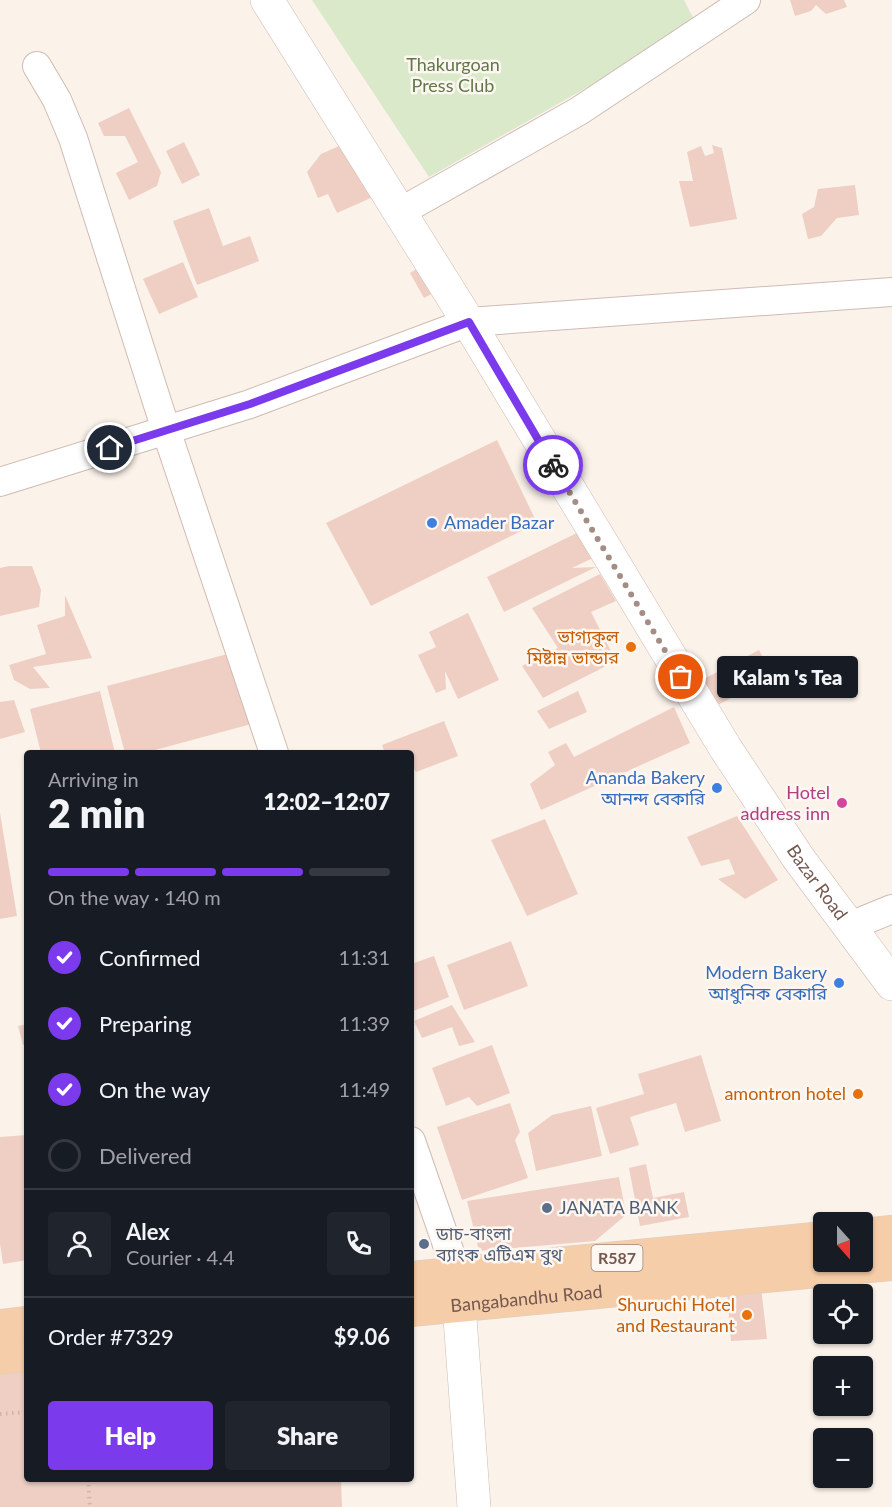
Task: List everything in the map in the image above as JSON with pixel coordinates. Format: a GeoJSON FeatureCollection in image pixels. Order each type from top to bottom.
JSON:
{"type":"FeatureCollection","features":[{"type":"Feature","properties":{"kind":"main road"},"geometry":{"type":"LineString","coordinates":[[873,1234],[892,1232]]}},
{"type":"Feature","properties":{"kind":"main road","name":"Bangabandhu Road"},"geometry":{"type":"LineString","coordinates":[[414,1309],[458,1288],[813,1240]]}},
{"type":"Feature","properties":{"kind":"main road","name":"Bangabandhu Road"},"geometry":{"type":"LineString","coordinates":[[414,1279],[458,1288],[892,1264]]}},
{"type":"Feature","properties":{"kind":"main road"},"geometry":{"type":"LineString","coordinates":[[0,1326],[24,1323]]}},
{"type":"Feature","properties":{"kind":"main road"},"geometry":{"type":"LineString","coordinates":[[0,1358],[24,1355]]}},
{"type":"Feature","properties":{"kind":"street","name":"Bazar Road"},"geometry":{"type":"LineString","coordinates":[[267,0],[469,322],[726,749],[799,859],[892,984]]}},
{"type":"Feature","properties":{"kind":"street"},"geometry":{"type":"LineString","coordinates":[[400,212],[579,111],[746,0]]}},
{"type":"Feature","properties":{"kind":"street"},"geometry":{"type":"LineString","coordinates":[[37,66],[57,100],[73,138],[166,430],[273,750]]}},
{"type":"Feature","properties":{"kind":"street"},"geometry":{"type":"LineString","coordinates":[[0,482],[250,404],[469,322],[892,292]]}},
{"type":"Feature","properties":{"kind":"street"},"geometry":{"type":"LineString","coordinates":[[848,927],[892,909]]}},
{"type":"Feature","properties":{"kind":"street"},"geometry":{"type":"LineString","coordinates":[[414,1151],[458,1288],[474,1507]]}},
{"type":"Feature","properties":{"kind":"path"},"geometry":{"type":"LineString","coordinates":[[0,1414],[24,1412]]}},
{"type":"Feature","properties":{"kind":"path"},"geometry":{"type":"LineString","coordinates":[[88,1482],[90,1507]]}},
{"type":"Feature","properties":{"kind":"green space","name":"Thakurgoan Press Club"},"geometry":{"type":"Polygon","coordinates":[[[312,0],[684,0],[697,25],[429,177],[312,0]]]}},
{"type":"Feature","properties":{"kind":"building"},"geometry":{"type":"Polygon","coordinates":[[[790,0],[844,0],[847,7],[826,14],[816,5],[811,11],[795,16],[790,0]]]}},
{"type":"Feature","properties":{"kind":"building"},"geometry":{"type":"Polygon","coordinates":[[[129,108],[161,172],[157,186],[129,200],[116,173],[138,162],[125,136],[104,136],[98,123],[129,108]]]}},
{"type":"Feature","properties":{"kind":"building"},"geometry":{"type":"Polygon","coordinates":[[[184,142],[200,175],[182,184],[166,151],[184,142]]]}},
{"type":"Feature","properties":{"kind":"building"},"geometry":{"type":"Polygon","coordinates":[[[712,145],[722,148],[737,219],[690,227],[679,181],[693,181],[687,152],[701,146],[705,156],[714,153],[712,145]]]}},
{"type":"Feature","properties":{"kind":"building"},"geometry":{"type":"Polygon","coordinates":[[[339,146],[355,159],[373,197],[337,213],[328,194],[318,198],[307,172],[321,154],[339,146]]]}},
{"type":"Feature","properties":{"kind":"building"},"geometry":{"type":"Polygon","coordinates":[[[855,185],[859,215],[837,218],[821,236],[808,239],[802,214],[814,207],[818,189],[855,185]]]}},
{"type":"Feature","properties":{"kind":"building"},"geometry":{"type":"Polygon","coordinates":[[[209,208],[223,246],[250,236],[259,261],[197,285],[173,221],[209,208]]]}},
{"type":"Feature","properties":{"kind":"building"},"geometry":{"type":"Polygon","coordinates":[[[183,262],[198,297],[159,314],[143,279],[183,262]]]}},
{"type":"Feature","properties":{"kind":"building"},"geometry":{"type":"Polygon","coordinates":[[[423,265],[437,291],[424,298],[410,273],[423,265]]]}},
{"type":"Feature","properties":{"kind":"building","name":"Amader Bazar"},"geometry":{"type":"Polygon","coordinates":[[[497,440],[537,523],[371,606],[326,523],[497,440]]]}},
{"type":"Feature","properties":{"kind":"building"},"geometry":{"type":"Polygon","coordinates":[[[583,530],[595,557],[572,568],[596,567],[504,612],[487,577],[583,530]]]}},
{"type":"Feature","properties":{"kind":"building"},"geometry":{"type":"Polygon","coordinates":[[[32,566],[41,590],[39,607],[0,616],[0,568],[32,566]]]}},
{"type":"Feature","properties":{"kind":"building"},"geometry":{"type":"Polygon","coordinates":[[[600,574],[616,601],[591,612],[616,661],[543,698],[522,666],[558,648],[532,608],[600,574]]]}},
{"type":"Feature","properties":{"kind":"building"},"geometry":{"type":"Polygon","coordinates":[[[65,595],[92,658],[33,667],[50,688],[30,689],[14,680],[9,665],[46,654],[37,625],[65,616],[65,595]]]}},
{"type":"Feature","properties":{"kind":"building"},"geometry":{"type":"Polygon","coordinates":[[[468,613],[499,680],[458,699],[445,671],[446,689],[436,693],[418,655],[436,647],[429,632],[468,613]]]}},
{"type":"Feature","properties":{"kind":"building"},"geometry":{"type":"Polygon","coordinates":[[[759,650],[773,676],[714,707],[700,681],[759,650]]]}},
{"type":"Feature","properties":{"kind":"building"},"geometry":{"type":"Polygon","coordinates":[[[235,652],[255,723],[155,750],[124,750],[107,686],[235,652]]]}},
{"type":"Feature","properties":{"kind":"building"},"geometry":{"type":"Polygon","coordinates":[[[100,691],[114,750],[40,750],[30,709],[100,691]]]}},
{"type":"Feature","properties":{"kind":"building"},"geometry":{"type":"Polygon","coordinates":[[[578,691],[587,712],[549,729],[537,711],[578,691]]]}},
{"type":"Feature","properties":{"kind":"building"},"geometry":{"type":"Polygon","coordinates":[[[14,700],[25,732],[0,739],[0,702],[14,700]]]}},
{"type":"Feature","properties":{"kind":"building"},"geometry":{"type":"Polygon","coordinates":[[[674,707],[690,743],[541,810],[530,784],[555,765],[548,752],[566,743],[574,757],[674,707]]]}},
{"type":"Feature","properties":{"kind":"building"},"geometry":{"type":"Polygon","coordinates":[[[444,721],[458,756],[416,772],[414,750],[384,750],[382,745],[444,721]]]}},
{"type":"Feature","properties":{"kind":"building"},"geometry":{"type":"Polygon","coordinates":[[[0,813],[17,916],[0,919],[0,813]]]}},
{"type":"Feature","properties":{"kind":"building"},"geometry":{"type":"Polygon","coordinates":[[[737,816],[778,880],[745,899],[718,879],[735,874],[729,859],[701,866],[687,837],[737,816]]]}},
{"type":"Feature","properties":{"kind":"building"},"geometry":{"type":"Polygon","coordinates":[[[545,819],[578,894],[527,916],[491,840],[545,819]]]}},
{"type":"Feature","properties":{"kind":"building"},"geometry":{"type":"Polygon","coordinates":[[[511,941],[528,986],[464,1010],[447,965],[511,941]]]}},
{"type":"Feature","properties":{"kind":"building"},"geometry":{"type":"Polygon","coordinates":[[[434,956],[449,997],[414,1011],[414,963],[434,956]]]}},
{"type":"Feature","properties":{"kind":"building"},"geometry":{"type":"Polygon","coordinates":[[[452,1005],[475,1042],[459,1046],[452,1027],[422,1038],[414,1021],[452,1005]]]}},
{"type":"Feature","properties":{"kind":"building"},"geometry":{"type":"Polygon","coordinates":[[[24,1025],[24,1045],[23,1045],[18,1026],[24,1025]]]}},
{"type":"Feature","properties":{"kind":"building"},"geometry":{"type":"Polygon","coordinates":[[[492,1045],[510,1093],[477,1106],[469,1097],[446,1106],[432,1068],[492,1045]]]}},
{"type":"Feature","properties":{"kind":"building"},"geometry":{"type":"Polygon","coordinates":[[[701,1055],[721,1121],[685,1132],[676,1103],[630,1117],[639,1145],[610,1154],[596,1108],[644,1094],[638,1074],[701,1055]]]}},
{"type":"Feature","properties":{"kind":"building"},"geometry":{"type":"Polygon","coordinates":[[[510,1103],[520,1132],[515,1140],[528,1178],[462,1200],[437,1127],[510,1103]]]}},
{"type":"Feature","properties":{"kind":"building"},"geometry":{"type":"Polygon","coordinates":[[[591,1106],[602,1156],[536,1171],[528,1133],[552,1115],[591,1106]]]}},
{"type":"Feature","properties":{"kind":"building"},"geometry":{"type":"Polygon","coordinates":[[[24,1135],[24,1260],[3,1264],[0,1244],[0,1137],[24,1135]]]}},
{"type":"Feature","properties":{"kind":"building"},"geometry":{"type":"Polygon","coordinates":[[[646,1164],[653,1198],[684,1192],[689,1217],[640,1226],[629,1168],[646,1164]]]}},
{"type":"Feature","properties":{"kind":"building","name":"JANATA BANK"},"geometry":{"type":"Polygon","coordinates":[[[619,1177],[626,1215],[595,1241],[479,1251],[467,1201],[619,1177]]]}},
{"type":"Feature","properties":{"kind":"building","name":"Shuruchi Hotel and Restaurant"},"geometry":{"type":"Polygon","coordinates":[[[761,1287],[767,1339],[731,1341],[727,1290],[761,1287]]]}},
{"type":"Feature","properties":{"kind":"building"},"geometry":{"type":"Polygon","coordinates":[[[24,1359],[24,1482],[341,1482],[342,1507],[0,1507],[0,1362],[24,1359]]]}},
{"type":"Feature","properties":{"kind":"way so far"},"geometry":{"type":"LineString","coordinates":[[553,465],[681,677]]}},
{"type":"Feature","properties":{"kind":"place","name":"Amader Bazar"},"geometry":{"type":"Point","coordinates":[432,523]}},
{"type":"Feature","properties":{"kind":"place","name":"ভাগ্যকুল মিষ্টান্ন ভান্ডার"},"geometry":{"type":"Point","coordinates":[631,647]}},
{"type":"Feature","properties":{"kind":"place","name":"Kalam 's Tea"},"geometry":{"type":"Point","coordinates":[681,677]}},
{"type":"Feature","properties":{"kind":"place","name":"Ananda Bakery আনন্দ বেকারি"},"geometry":{"type":"Point","coordinates":[717,788]}},
{"type":"Feature","properties":{"kind":"place","name":"Hotel address inn"},"geometry":{"type":"Point","coordinates":[842,803]}},
{"type":"Feature","properties":{"kind":"place","name":"Modern Bakery আধুনিক বেকারি"},"geometry":{"type":"Point","coordinates":[839,983]}},
{"type":"Feature","properties":{"kind":"place","name":"amontron hotel"},"geometry":{"type":"Point","coordinates":[858,1094]}},
{"type":"Feature","properties":{"kind":"place","name":"JANATA BANK"},"geometry":{"type":"Point","coordinates":[547,1208]}},
{"type":"Feature","properties":{"kind":"place","name":"ডাচ-বাংলা ব্যাংক এটিএম বুথ"},"geometry":{"type":"Point","coordinates":[424,1244]}},
{"type":"Feature","properties":{"kind":"place","name":"Shuruchi Hotel and Restaurant"},"geometry":{"type":"Point","coordinates":[747,1315]}},
{"type":"Feature","properties":{"kind":"route"},"geometry":{"type":"LineString","coordinates":[[110,448],[250,404],[469,322],[553,465]]}}]}
